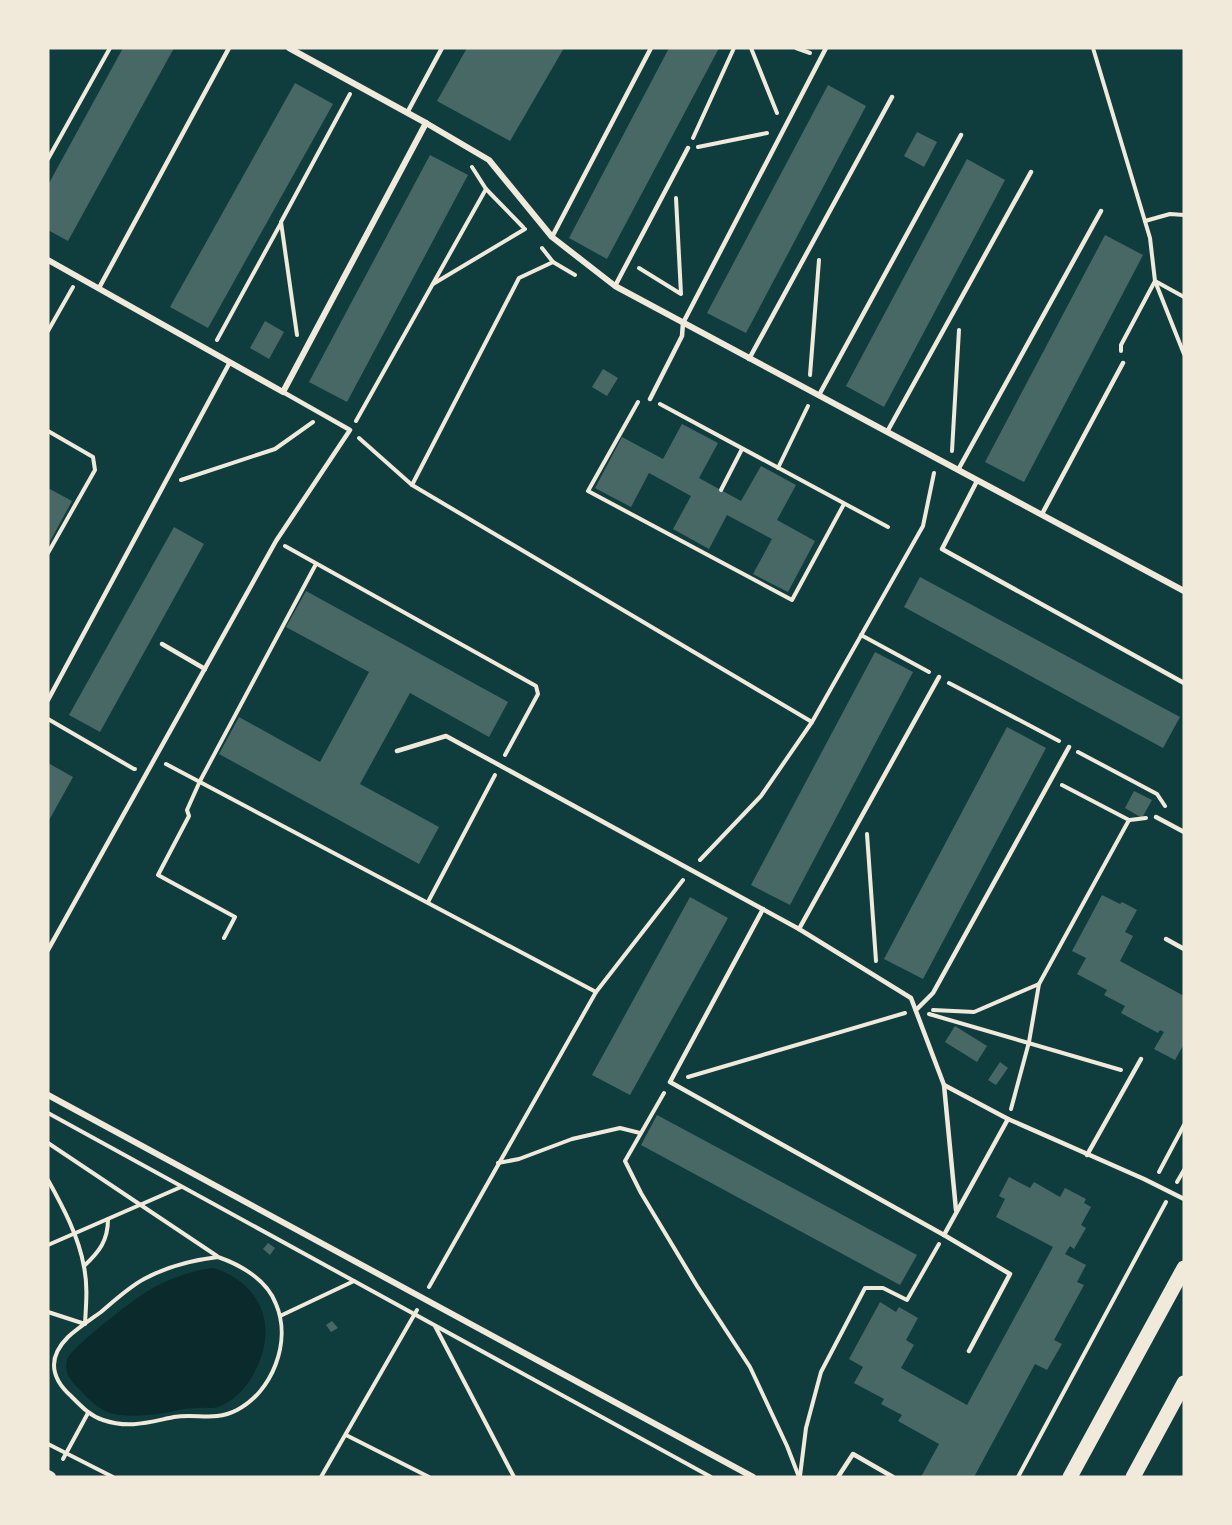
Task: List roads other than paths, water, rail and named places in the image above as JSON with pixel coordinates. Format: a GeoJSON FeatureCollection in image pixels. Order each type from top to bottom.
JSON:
{"type":"FeatureCollection","features":[{"type":"Feature","properties":{"kind":"main road"},"geometry":{"type":"LineString","coordinates":[[1070,1477],[1184,1268]]}},
{"type":"Feature","properties":{"kind":"main road"},"geometry":{"type":"LineString","coordinates":[[1133,1477],[1184,1383]]}},
{"type":"Feature","properties":{"kind":"street"},"geometry":{"type":"LineString","coordinates":[[289,48],[489,160],[552,237],[615,286],[1184,591]]}},
{"type":"Feature","properties":{"kind":"street"},"geometry":{"type":"LineString","coordinates":[[48,260],[283,392],[426,123]]}},
{"type":"Feature","properties":{"kind":"street"},"geometry":{"type":"LineString","coordinates":[[48,1095],[753,1477]]}},
{"type":"Feature","properties":{"kind":"lane"},"geometry":{"type":"LineString","coordinates":[[99,288],[229,48]]}},
{"type":"Feature","properties":{"kind":"lane"},"geometry":{"type":"LineString","coordinates":[[407,113],[442,48]]}},
{"type":"Feature","properties":{"kind":"lane"},"geometry":{"type":"LineString","coordinates":[[552,237],[651,48]]}},
{"type":"Feature","properties":{"kind":"lane"},"geometry":{"type":"LineString","coordinates":[[650,399],[682,336],[683,323],[826,48]]}},
{"type":"Feature","properties":{"kind":"lane"},"geometry":{"type":"LineString","coordinates":[[750,359],[892,97]]}},
{"type":"Feature","properties":{"kind":"lane"},"geometry":{"type":"LineString","coordinates":[[819,395],[961,135]]}},
{"type":"Feature","properties":{"kind":"lane"},"geometry":{"type":"LineString","coordinates":[[615,286],[688,148]]}},
{"type":"Feature","properties":{"kind":"lane"},"geometry":{"type":"LineString","coordinates":[[887,432],[1031,172]]}},
{"type":"Feature","properties":{"kind":"lane"},"geometry":{"type":"LineString","coordinates":[[958,470],[1101,211]]}},
{"type":"Feature","properties":{"kind":"lane"},"geometry":{"type":"LineString","coordinates":[[48,700],[230,362]]}},
{"type":"Feature","properties":{"kind":"lane"},"geometry":{"type":"LineString","coordinates":[[1041,514],[1123,363]]}},
{"type":"Feature","properties":{"kind":"lane"},"geometry":{"type":"LineString","coordinates":[[48,950],[276,540],[350,430],[283,392]]}},
{"type":"Feature","properties":{"kind":"lane"},"geometry":{"type":"LineString","coordinates":[[977,481],[942,549],[1184,683]]}},
{"type":"Feature","properties":{"kind":"lane"},"geometry":{"type":"LineString","coordinates":[[162,644],[205,669]]}},
{"type":"Feature","properties":{"kind":"lane"},"geometry":{"type":"LineString","coordinates":[[799,928],[939,678]]}},
{"type":"Feature","properties":{"kind":"lane"},"geometry":{"type":"LineString","coordinates":[[397,751],[446,736],[658,851],[690,871],[799,928],[910,998],[944,1085],[956,1211]]}},
{"type":"Feature","properties":{"kind":"lane"},"geometry":{"type":"LineString","coordinates":[[916,1010],[933,993],[1069,747]]}},
{"type":"Feature","properties":{"kind":"lane"},"geometry":{"type":"LineString","coordinates":[[1156,817],[1182,831],[1184,825]]}},
{"type":"Feature","properties":{"kind":"lane"},"geometry":{"type":"LineString","coordinates":[[763,909],[670,1082],[1010,1274],[969,1351]]}},
{"type":"Feature","properties":{"kind":"lane"},"geometry":{"type":"LineString","coordinates":[[1166,939],[1184,949]]}},
{"type":"Feature","properties":{"kind":"lane"},"geometry":{"type":"LineString","coordinates":[[1088,1155],[1141,1059]]}},
{"type":"Feature","properties":{"kind":"lane"},"geometry":{"type":"LineString","coordinates":[[944,1085],[1008,1119],[1184,1199]]}},
{"type":"Feature","properties":{"kind":"lane"},"geometry":{"type":"LineString","coordinates":[[944,1235],[1008,1119]]}},
{"type":"Feature","properties":{"kind":"lane"},"geometry":{"type":"LineString","coordinates":[[838,1477],[853,1454],[893,1477]]}},
{"type":"Feature","properties":{"kind":"water"},"geometry":{"type":"Polygon","coordinates":[[[214,1268],[243,1283],[260,1306],[264,1319],[265,1334],[258,1365],[248,1383],[239,1393],[223,1405],[216,1407],[188,1408],[145,1415],[110,1413],[87,1398],[72,1381],[66,1369],[67,1360],[71,1354],[116,1314],[146,1292],[179,1276],[214,1268]]]}}]}
